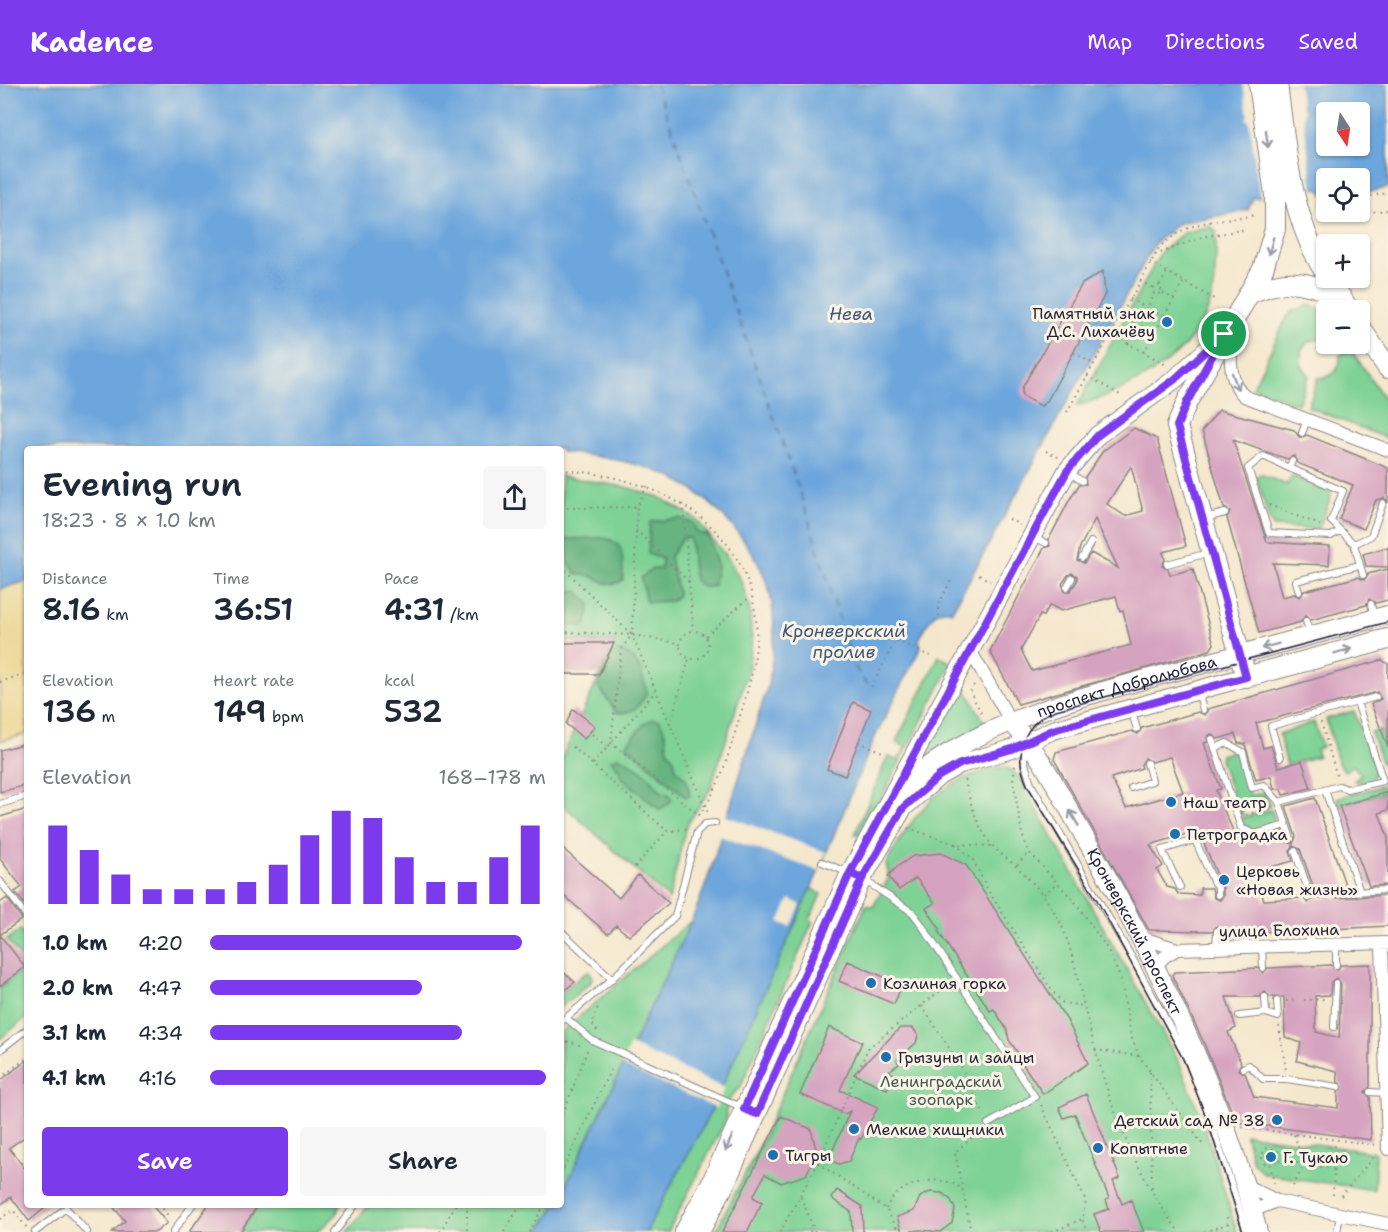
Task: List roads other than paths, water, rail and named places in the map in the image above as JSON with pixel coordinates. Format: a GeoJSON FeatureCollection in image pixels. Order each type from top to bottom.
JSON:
{"type":"FeatureCollection","features":[{"type":"Feature","properties":{"kind":"main road"},"geometry":{"type":"LineString","coordinates":[[1259,84],[1283,193],[1316,257]]}},
{"type":"Feature","properties":{"kind":"main road"},"geometry":{"type":"LineString","coordinates":[[1246,677],[1177,426],[1187,402],[1227,329],[1250,293],[1270,252],[1283,193],[1277,84]]}},
{"type":"Feature","properties":{"kind":"main road"},"geometry":{"type":"LineString","coordinates":[[1250,293],[1274,283],[1292,281],[1337,300]]}},
{"type":"Feature","properties":{"kind":"main road"},"geometry":{"type":"LineString","coordinates":[[684,1232],[712,1180],[856,876],[886,804],[1069,470],[1098,435],[1174,380],[1227,329]]}},
{"type":"Feature","properties":{"kind":"main road"},"geometry":{"type":"LineString","coordinates":[[1370,342],[1388,368]]}},
{"type":"Feature","properties":{"kind":"main road","name":"проспект Добролюбова"},"geometry":{"type":"LineString","coordinates":[[886,804],[933,764],[1011,722],[1082,694],[1240,654],[1308,628],[1378,613]]}},
{"type":"Feature","properties":{"kind":"main road","name":"проспект Добролюбова"},"geometry":{"type":"LineString","coordinates":[[856,876],[903,808],[939,776],[960,764],[1029,741],[1053,730],[1388,639]]}},
{"type":"Feature","properties":{"kind":"main road","name":"Кронверкский проспект"},"geometry":{"type":"LineString","coordinates":[[1011,722],[1029,741],[1097,858],[1211,1080],[1258,1232]]}},
{"type":"Feature","properties":{"kind":"main road"},"geometry":{"type":"LineString","coordinates":[[700,1232],[744,1109]]}},
{"type":"Feature","properties":{"kind":"street"},"geometry":{"type":"LineString","coordinates":[[1227,329],[1231,367],[1237,390],[1245,396],[1388,450]]}},
{"type":"Feature","properties":{"kind":"street","name":"Кронверкский проспект"},"geometry":{"type":"LineString","coordinates":[[971,652],[1011,722]]}},
{"type":"Feature","properties":{"kind":"street","name":"улица Блохина"},"geometry":{"type":"LineString","coordinates":[[1139,937],[1177,949],[1385,944],[1387,1094],[1381,1149]]}},
{"type":"Feature","properties":{"kind":"street"},"geometry":{"type":"LineString","coordinates":[[1154,968],[1164,957],[1177,949]]}},
{"type":"Feature","properties":{"kind":"street"},"geometry":{"type":"LineString","coordinates":[[1243,1184],[1277,1201],[1388,1224]]}},
{"type":"Feature","properties":{"kind":"street"},"geometry":{"type":"LineString","coordinates":[[1252,1211],[1277,1201]]}},
{"type":"Feature","properties":{"kind":"lane"},"geometry":{"type":"LineString","coordinates":[[1302,433],[1307,419]]}},
{"type":"Feature","properties":{"kind":"lane"},"geometry":{"type":"LineString","coordinates":[[1340,531],[1331,536],[1269,533],[1248,468],[1263,456],[1291,464],[1343,491],[1330,521],[1354,544],[1363,575]]}},
{"type":"Feature","properties":{"kind":"lane"},"geometry":{"type":"LineString","coordinates":[[1354,544],[1371,536],[1384,507]]}},
{"type":"Feature","properties":{"kind":"lane"},"geometry":{"type":"LineString","coordinates":[[1202,519],[1225,513]]}},
{"type":"Feature","properties":{"kind":"lane"},"geometry":{"type":"LineString","coordinates":[[1082,558],[1091,542]]}},
{"type":"Feature","properties":{"kind":"lane"},"geometry":{"type":"LineString","coordinates":[[1167,564],[1211,552]]}},
{"type":"Feature","properties":{"kind":"lane"},"geometry":{"type":"LineString","coordinates":[[1299,592],[1296,581],[1360,565]]}},
{"type":"Feature","properties":{"kind":"lane"},"geometry":{"type":"LineString","coordinates":[[1067,587],[1072,578]]}},
{"type":"Feature","properties":{"kind":"lane"},"geometry":{"type":"LineString","coordinates":[[1198,690],[1203,710]]}},
{"type":"Feature","properties":{"kind":"lane"},"geometry":{"type":"LineString","coordinates":[[1280,758],[1271,726],[1376,697]]}},
{"type":"Feature","properties":{"kind":"lane"},"geometry":{"type":"LineString","coordinates":[[1279,802],[1339,786],[1353,788],[1383,781],[1357,702]]}},
{"type":"Feature","properties":{"kind":"lane"},"geometry":{"type":"LineString","coordinates":[[1131,709],[1137,729]]}},
{"type":"Feature","properties":{"kind":"lane"},"geometry":{"type":"LineString","coordinates":[[1212,739],[1240,828],[1255,834],[1286,825]]}},
{"type":"Feature","properties":{"kind":"lane"},"geometry":{"type":"LineString","coordinates":[[1029,741],[1024,760],[1031,784],[1103,906],[1186,1058],[1210,1119],[1246,1232]]}},
{"type":"Feature","properties":{"kind":"lane"},"geometry":{"type":"LineString","coordinates":[[1215,748],[1227,743],[1243,752],[1252,788],[1264,785],[1279,802],[1291,839]]}},
{"type":"Feature","properties":{"kind":"lane"},"geometry":{"type":"LineString","coordinates":[[1131,788],[1152,781],[1147,763]]}},
{"type":"Feature","properties":{"kind":"lane"},"geometry":{"type":"LineString","coordinates":[[1325,790],[1360,892]]}},
{"type":"Feature","properties":{"kind":"lane"},"geometry":{"type":"LineString","coordinates":[[0,804],[24,797]]}},
{"type":"Feature","properties":{"kind":"lane"},"geometry":{"type":"LineString","coordinates":[[715,823],[705,824],[697,832],[675,916],[612,979],[564,1020],[592,1040],[744,1109]]}},
{"type":"Feature","properties":{"kind":"lane"},"geometry":{"type":"LineString","coordinates":[[1180,887],[1162,850],[1195,840],[1214,883],[1218,885],[1218,895]]}},
{"type":"Feature","properties":{"kind":"lane"},"geometry":{"type":"LineString","coordinates":[[1295,851],[1307,896],[1325,894]]}},
{"type":"Feature","properties":{"kind":"lane"},"geometry":{"type":"LineString","coordinates":[[822,862],[856,876],[912,912],[1035,1097],[988,1124]]}},
{"type":"Feature","properties":{"kind":"lane"},"geometry":{"type":"LineString","coordinates":[[0,881],[24,913]]}},
{"type":"Feature","properties":{"kind":"lane"},"geometry":{"type":"LineString","coordinates":[[1336,893],[1386,890]]}},
{"type":"Feature","properties":{"kind":"lane"},"geometry":{"type":"LineString","coordinates":[[1309,930],[1309,946]]}},
{"type":"Feature","properties":{"kind":"lane"},"geometry":{"type":"LineString","coordinates":[[1216,948],[1217,932]]}},
{"type":"Feature","properties":{"kind":"lane"},"geometry":{"type":"LineString","coordinates":[[564,934],[612,979]]}},
{"type":"Feature","properties":{"kind":"lane"},"geometry":{"type":"LineString","coordinates":[[1336,945],[1336,965]]}},
{"type":"Feature","properties":{"kind":"lane"},"geometry":{"type":"LineString","coordinates":[[1262,947],[1263,968]]}},
{"type":"Feature","properties":{"kind":"lane"},"geometry":{"type":"LineString","coordinates":[[1334,1027],[1336,983]]}},
{"type":"Feature","properties":{"kind":"lane"},"geometry":{"type":"LineString","coordinates":[[1265,997],[1266,1013]]}},
{"type":"Feature","properties":{"kind":"lane"},"geometry":{"type":"LineString","coordinates":[[1239,1016],[1266,1013],[1278,1017],[1278,1001]]}},
{"type":"Feature","properties":{"kind":"lane"},"geometry":{"type":"LineString","coordinates":[[0,1050],[24,1031]]}},
{"type":"Feature","properties":{"kind":"lane"},"geometry":{"type":"LineString","coordinates":[[1243,1068],[1249,1065],[1263,1079],[1287,1079],[1338,1087]]}},
{"type":"Feature","properties":{"kind":"lane"},"geometry":{"type":"LineString","coordinates":[[1370,1092],[1387,1094]]}},
{"type":"Feature","properties":{"kind":"lane"},"geometry":{"type":"LineString","coordinates":[[35,1232],[66,1208],[87,1232]]}},
{"type":"Feature","properties":{"kind":"lane"},"geometry":{"type":"LineString","coordinates":[[173,1232],[190,1208]]}},
{"type":"Feature","properties":{"kind":"lane"},"geometry":{"type":"LineString","coordinates":[[335,1232],[353,1208]]}},
{"type":"Feature","properties":{"kind":"lane"},"geometry":{"type":"LineString","coordinates":[[1337,1232],[1340,1214]]}},
{"type":"Feature","properties":{"kind":"water","name":"Нева"},"geometry":{"type":"Polygon","coordinates":[[[0,84],[1388,84],[1388,188],[1370,192],[1370,168],[1316,168],[1316,188],[1253,198],[1248,210],[1179,223],[1155,243],[952,611],[940,611],[935,614],[919,640],[921,647],[874,739],[817,875],[710,1113],[646,1232],[539,1232],[554,1208],[564,1208],[564,1190],[692,920],[707,881],[768,685],[774,638],[769,590],[756,559],[736,530],[711,504],[684,484],[670,477],[624,462],[564,452],[564,446],[24,446],[24,582],[0,589],[0,84]]]}},
{"type":"Feature","properties":{"kind":"tram line"},"geometry":{"type":"LineString","coordinates":[[1243,1232],[1207,1119],[1183,1059],[1097,900],[1027,785],[1021,762],[1021,751],[1024,740],[1036,722],[1056,710],[1388,622]]}},
{"type":"Feature","properties":{"kind":"place","name":"Памятный знак Д.С. Лихачёву"},"geometry":{"type":"Point","coordinates":[1167,322]}},
{"type":"Feature","properties":{"kind":"place","name":"Наш театр"},"geometry":{"type":"Point","coordinates":[1171,802]}},
{"type":"Feature","properties":{"kind":"place","name":"Петроградка"},"geometry":{"type":"Point","coordinates":[1175,834]}},
{"type":"Feature","properties":{"kind":"place","name":"Церковь «Новая жизнь»"},"geometry":{"type":"Point","coordinates":[1224,880]}},
{"type":"Feature","properties":{"kind":"place","name":"Козлиная горка"},"geometry":{"type":"Point","coordinates":[871,983]}},
{"type":"Feature","properties":{"kind":"place","name":"Грызуны и зайцы"},"geometry":{"type":"Point","coordinates":[886,1057]}},
{"type":"Feature","properties":{"kind":"place","name":"Детский сад № 38"},"geometry":{"type":"Point","coordinates":[1277,1120]}},
{"type":"Feature","properties":{"kind":"place","name":"Мелкие хищники"},"geometry":{"type":"Point","coordinates":[854,1129]}},
{"type":"Feature","properties":{"kind":"place","name":"Копытные"},"geometry":{"type":"Point","coordinates":[1098,1148]}},
{"type":"Feature","properties":{"kind":"place","name":"Тигры"},"geometry":{"type":"Point","coordinates":[773,1155]}},
{"type":"Feature","properties":{"kind":"place","name":"Г. Тукаю"},"geometry":{"type":"Point","coordinates":[1271,1157]}},
{"type":"Feature","properties":{"kind":"water label","name":"Кронверкский пролив"},"geometry":{"type":"Point","coordinates":[844,641]}},
{"type":"Feature","properties":{"kind":"park label","name":"Ленинградский зоопарк"},"geometry":{"type":"Point","coordinates":[941,1090]}}]}
